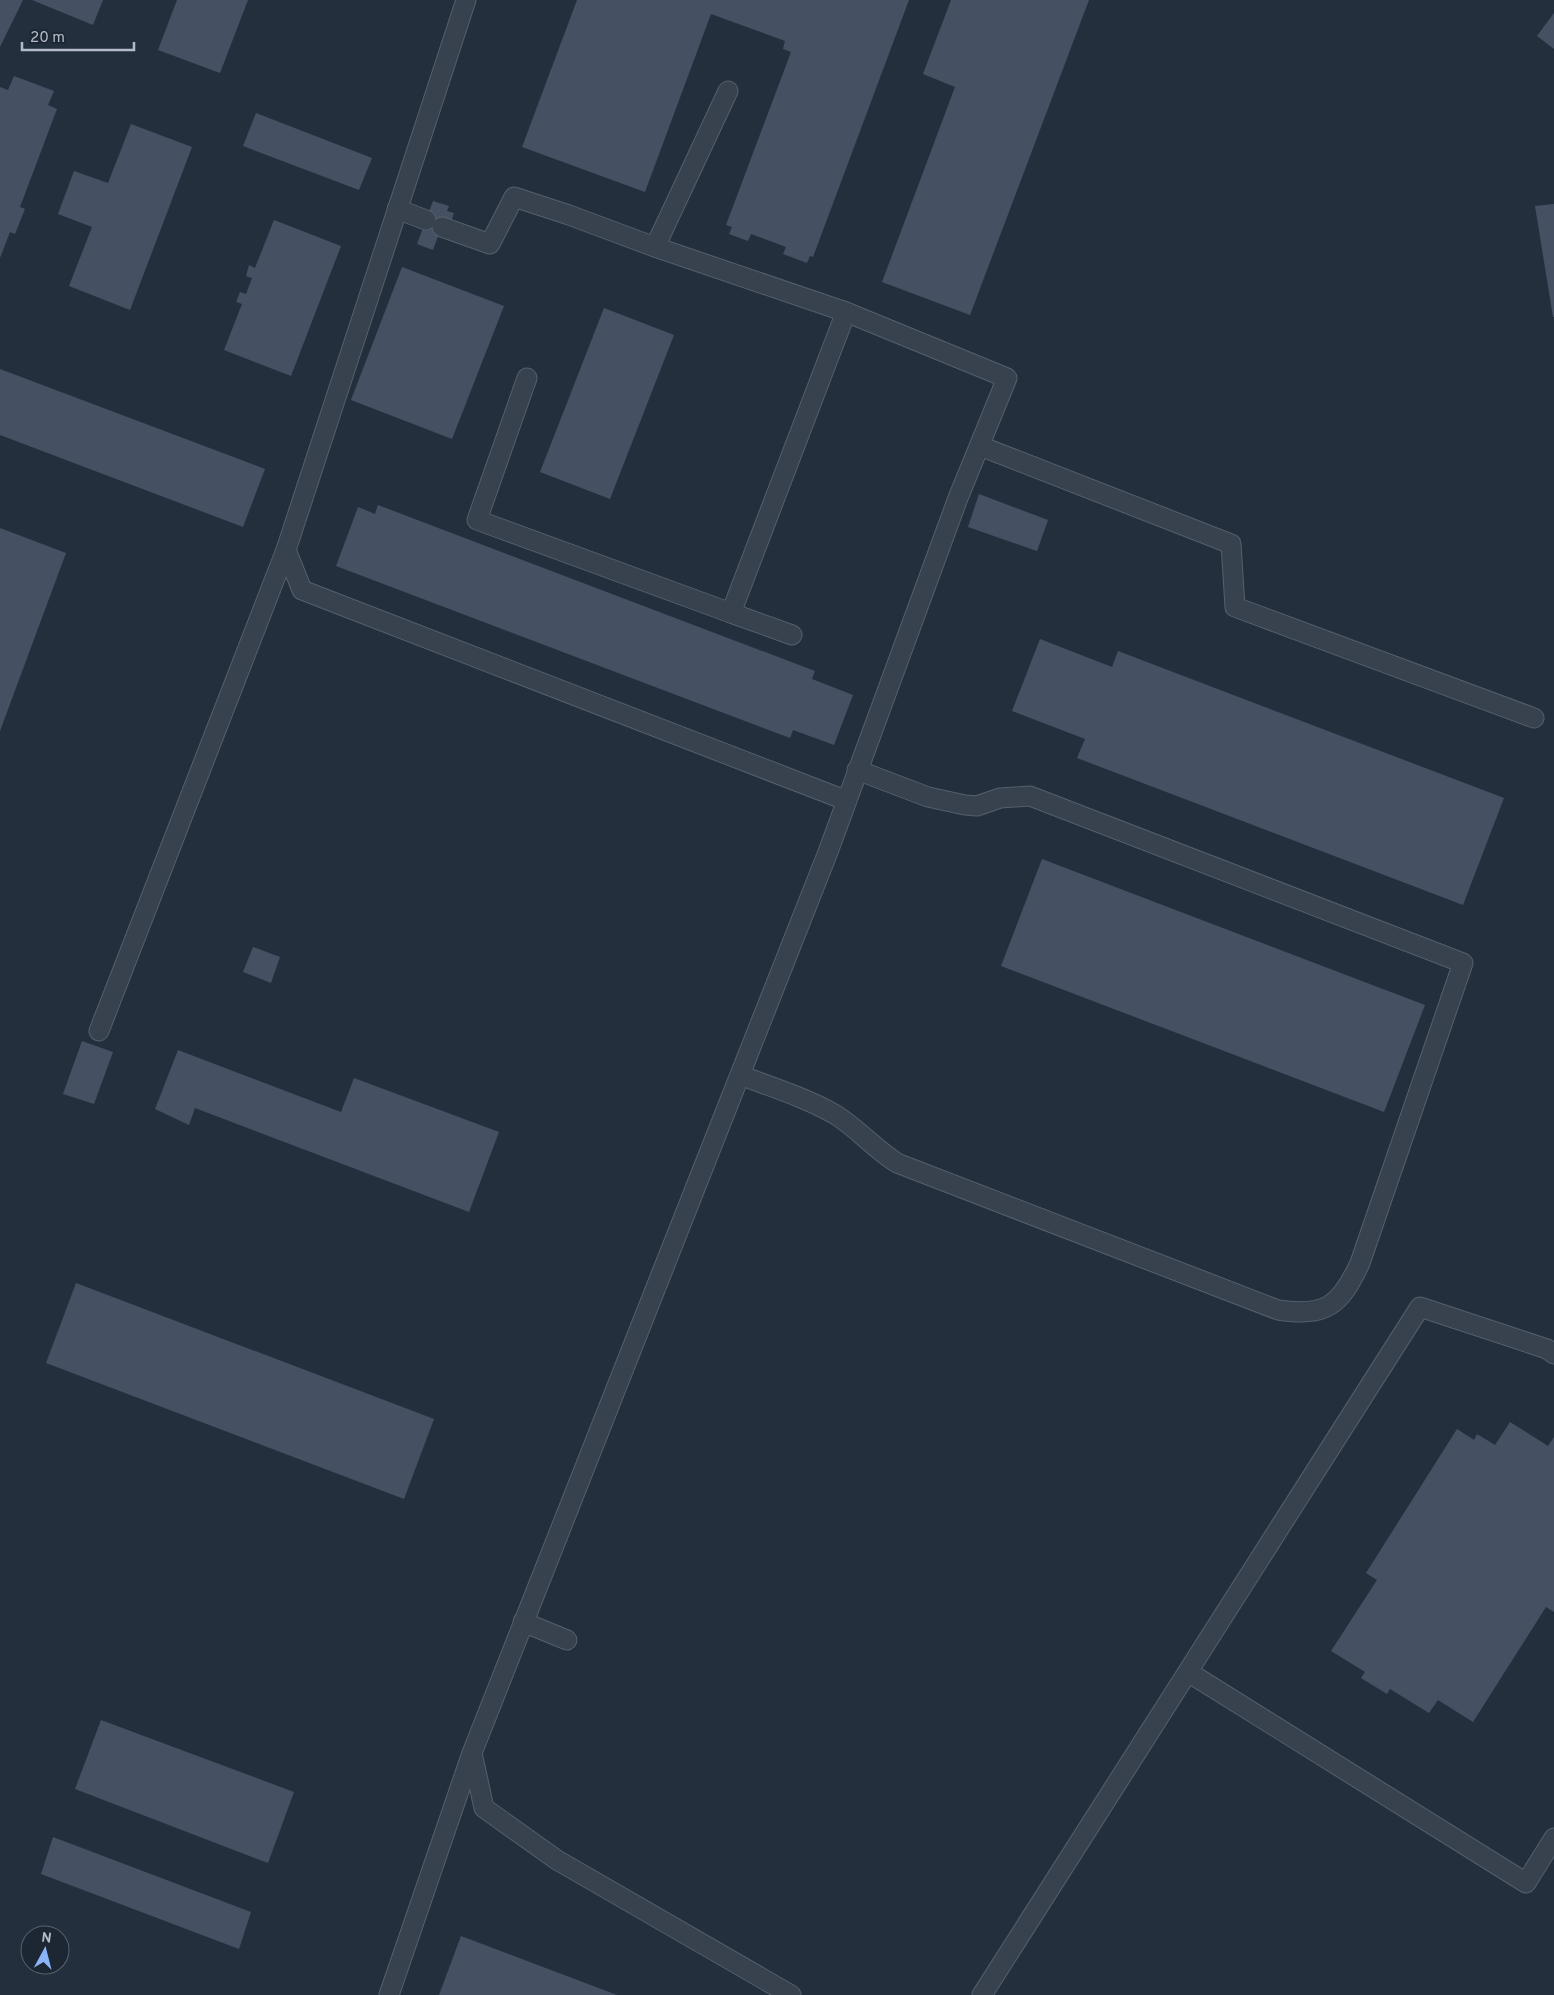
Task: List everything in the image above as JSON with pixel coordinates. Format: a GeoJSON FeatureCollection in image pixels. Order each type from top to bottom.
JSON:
{"type":"FeatureCollection","features":[{"type":"Feature","properties":{"kind":"lane"},"geometry":{"type":"LineString","coordinates":[[99,1032],[286,550],[466,0]]}},
{"type":"Feature","properties":{"kind":"lane"},"geometry":{"type":"LineString","coordinates":[[655,247],[728,91]]}},
{"type":"Feature","properties":{"kind":"lane"},"geometry":{"type":"LineString","coordinates":[[389,1995],[472,1754],[828,852],[958,498],[1007,378],[846,312],[514,197],[490,244],[397,209]]}},
{"type":"Feature","properties":{"kind":"lane"},"geometry":{"type":"LineString","coordinates":[[731,613],[846,312]]}},
{"type":"Feature","properties":{"kind":"lane"},"geometry":{"type":"LineString","coordinates":[[527,378],[477,520],[792,635]]}},
{"type":"Feature","properties":{"kind":"lane"},"geometry":{"type":"LineString","coordinates":[[980,446],[1231,544],[1235,608],[1534,718]]}},
{"type":"Feature","properties":{"kind":"lane"},"geometry":{"type":"LineString","coordinates":[[286,550],[302,590],[846,800]]}},
{"type":"Feature","properties":{"kind":"lane"},"geometry":{"type":"LineString","coordinates":[[740,1075],[836,1115],[857,1130],[881,1154],[897,1163],[1278,1310],[1313,1313],[1326,1308],[1349,1286],[1360,1264],[1463,963],[1030,796],[1000,798],[977,806],[966,806],[928,797],[857,770]]}},
{"type":"Feature","properties":{"kind":"lane"},"geometry":{"type":"LineString","coordinates":[[982,1995],[1420,1307],[1547,1349],[1554,1354]]}},
{"type":"Feature","properties":{"kind":"lane"},"geometry":{"type":"LineString","coordinates":[[523,1622],[566,1640]]}},
{"type":"Feature","properties":{"kind":"lane"},"geometry":{"type":"LineString","coordinates":[[1188,1672],[1526,1884],[1554,1838]]}},
{"type":"Feature","properties":{"kind":"lane"},"geometry":{"type":"LineString","coordinates":[[472,1754],[484,1808],[557,1860],[791,1995]]}},
{"type":"Feature","properties":{"kind":"building"},"geometry":{"type":"Polygon","coordinates":[[[0,0],[23,0],[0,47],[0,0]]]}},
{"type":"Feature","properties":{"kind":"building"},"geometry":{"type":"Polygon","coordinates":[[[32,0],[103,0],[93,25],[32,0]]]}},
{"type":"Feature","properties":{"kind":"building"},"geometry":{"type":"Polygon","coordinates":[[[177,0],[248,0],[220,73],[158,50],[177,0]]]}},
{"type":"Feature","properties":{"kind":"building"},"geometry":{"type":"Polygon","coordinates":[[[577,0],[909,0],[813,257],[810,256],[807,263],[783,254],[786,247],[751,234],[748,241],[729,234],[732,227],[726,225],[791,52],[783,49],[785,41],[711,14],[645,192],[522,147],[577,0]]]}},
{"type":"Feature","properties":{"kind":"building"},"geometry":{"type":"Polygon","coordinates":[[[951,0],[1089,0],[970,315],[882,282],[955,87],[923,74],[951,0]]]}},
{"type":"Feature","properties":{"kind":"building"},"geometry":{"type":"Polygon","coordinates":[[[1554,13],[1554,49],[1537,36],[1554,13]]]}},
{"type":"Feature","properties":{"kind":"building"},"geometry":{"type":"Polygon","coordinates":[[[14,76],[54,91],[48,105],[57,109],[20,207],[25,209],[15,234],[10,232],[0,258],[0,87],[8,90],[14,76]]]}},
{"type":"Feature","properties":{"kind":"building"},"geometry":{"type":"Polygon","coordinates":[[[256,113],[372,158],[359,190],[243,146],[256,113]]]}},
{"type":"Feature","properties":{"kind":"building"},"geometry":{"type":"Polygon","coordinates":[[[131,124],[192,147],[130,310],[69,286],[92,227],[58,214],[74,171],[108,183],[131,124]]]}},
{"type":"Feature","properties":{"kind":"building"},"geometry":{"type":"Polygon","coordinates":[[[433,201],[449,206],[447,211],[454,213],[451,222],[444,219],[433,250],[417,244],[433,201]]]}},
{"type":"Feature","properties":{"kind":"building"},"geometry":{"type":"Polygon","coordinates":[[[1554,204],[1554,317],[1553,317],[1535,206],[1554,204]]]}},
{"type":"Feature","properties":{"kind":"building"},"geometry":{"type":"Polygon","coordinates":[[[274,220],[341,246],[291,376],[224,350],[242,304],[236,302],[240,292],[246,294],[252,278],[246,276],[249,265],[255,268],[274,220]]]}},
{"type":"Feature","properties":{"kind":"building"},"geometry":{"type":"Polygon","coordinates":[[[402,267],[504,306],[452,439],[351,400],[402,267]]]}},
{"type":"Feature","properties":{"kind":"building"},"geometry":{"type":"Polygon","coordinates":[[[604,308],[674,335],[610,499],[540,472],[604,308]]]}},
{"type":"Feature","properties":{"kind":"building"},"geometry":{"type":"Polygon","coordinates":[[[0,369],[265,469],[243,527],[0,435],[0,369]]]}},
{"type":"Feature","properties":{"kind":"building"},"geometry":{"type":"Polygon","coordinates":[[[979,494],[1048,520],[1037,551],[968,527],[979,494]]]}},
{"type":"Feature","properties":{"kind":"building"},"geometry":{"type":"Polygon","coordinates":[[[378,505],[815,671],[812,679],[853,695],[834,745],[793,730],[790,738],[336,566],[358,507],[375,514],[378,505]]]}},
{"type":"Feature","properties":{"kind":"building"},"geometry":{"type":"Polygon","coordinates":[[[0,528],[66,553],[0,731],[0,528]]]}},
{"type":"Feature","properties":{"kind":"building"},"geometry":{"type":"Polygon","coordinates":[[[1040,639],[1112,667],[1118,651],[1504,798],[1463,905],[1077,758],[1085,739],[1012,711],[1040,639]]]}},
{"type":"Feature","properties":{"kind":"building"},"geometry":{"type":"Polygon","coordinates":[[[1042,859],[1425,1005],[1384,1112],[1001,966],[1042,859]]]}},
{"type":"Feature","properties":{"kind":"building"},"geometry":{"type":"Polygon","coordinates":[[[253,947],[280,957],[271,983],[243,972],[253,947]]]}},
{"type":"Feature","properties":{"kind":"building"},"geometry":{"type":"Polygon","coordinates":[[[82,1041],[113,1052],[94,1104],[63,1094],[82,1041]]]}},
{"type":"Feature","properties":{"kind":"building"},"geometry":{"type":"Polygon","coordinates":[[[178,1050],[341,1112],[354,1078],[499,1132],[469,1212],[195,1108],[189,1125],[155,1109],[178,1050]]]}},
{"type":"Feature","properties":{"kind":"building"},"geometry":{"type":"Polygon","coordinates":[[[76,1283],[434,1419],[404,1499],[46,1363],[76,1283]]]}},
{"type":"Feature","properties":{"kind":"building"},"geometry":{"type":"Polygon","coordinates":[[[1510,1422],[1548,1446],[1554,1437],[1554,1612],[1546,1607],[1473,1722],[1438,1700],[1429,1713],[1390,1689],[1387,1694],[1361,1678],[1365,1672],[1331,1651],[1377,1580],[1366,1573],[1457,1429],[1474,1440],[1477,1434],[1495,1445],[1510,1422]]]}},
{"type":"Feature","properties":{"kind":"building"},"geometry":{"type":"Polygon","coordinates":[[[101,1720],[294,1792],[268,1863],[75,1789],[101,1720]]]}},
{"type":"Feature","properties":{"kind":"building"},"geometry":{"type":"Polygon","coordinates":[[[53,1837],[251,1912],[239,1949],[41,1874],[53,1837]]]}},
{"type":"Feature","properties":{"kind":"building"},"geometry":{"type":"Polygon","coordinates":[[[461,1936],[617,1995],[439,1995],[461,1936]]]}}]}
